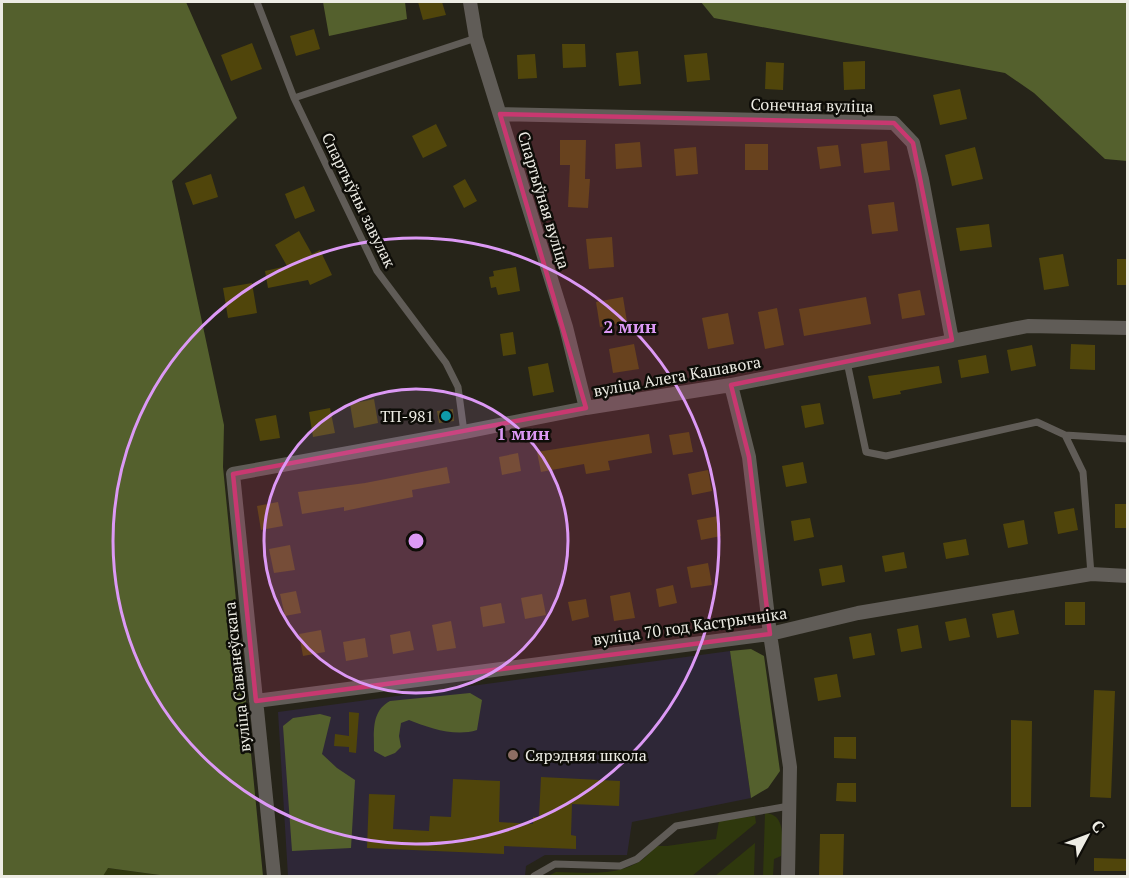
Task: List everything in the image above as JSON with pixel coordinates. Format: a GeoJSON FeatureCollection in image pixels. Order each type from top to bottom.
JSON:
{"type":"FeatureCollection","features":[{"type":"Feature","properties":{"kind":"street","name":"Спартыўная вуліца"},"geometry":{"type":"LineString","coordinates":[[470,2],[476,38],[566,327],[586,408]]}},
{"type":"Feature","properties":{"kind":"street","name":"Сонечная вуліца"},"geometry":{"type":"LineString","coordinates":[[500,114],[894,123],[913,143],[922,179],[952,340]]}},
{"type":"Feature","properties":{"kind":"street","name":"вуліца Алега Кашавога"},"geometry":{"type":"LineString","coordinates":[[233,474],[586,408],[731,385],[1029,326],[1128,328]]}},
{"type":"Feature","properties":{"kind":"street"},"geometry":{"type":"LineString","coordinates":[[731,385],[749,457],[770,634],[790,767],[788,876]]}},
{"type":"Feature","properties":{"kind":"street","name":"вуліца Саванеўскага"},"geometry":{"type":"LineString","coordinates":[[233,474],[274,876]]}},
{"type":"Feature","properties":{"kind":"street","name":"вуліца 70 год Кастрычніка"},"geometry":{"type":"LineString","coordinates":[[256,701],[770,634],[858,613],[1091,574],[1128,576]]}},
{"type":"Feature","properties":{"kind":"lane","name":"Спартыўны завулак"},"geometry":{"type":"LineString","coordinates":[[257,2],[294,98],[377,271],[446,363],[458,387],[464,432]]}},
{"type":"Feature","properties":{"kind":"lane"},"geometry":{"type":"LineString","coordinates":[[294,98],[476,38]]}},
{"type":"Feature","properties":{"kind":"lane"},"geometry":{"type":"LineString","coordinates":[[847,362],[866,452],[886,456],[1037,422],[1065,435],[1128,439]]}},
{"type":"Feature","properties":{"kind":"lane"},"geometry":{"type":"LineString","coordinates":[[1065,435],[1083,472],[1091,574]]}},
{"type":"Feature","properties":{"kind":"lane"},"geometry":{"type":"LineString","coordinates":[[534,876],[555,864],[620,866],[637,859],[676,826],[789,806]]}},
{"type":"Feature","properties":{"kind":"highlighted area"},"geometry":{"type":"Polygon","coordinates":[[[500,114],[894,123],[913,143],[952,340],[731,385],[749,457],[770,634],[256,701],[233,474],[586,408],[500,114]]]}},
{"type":"Feature","properties":{"kind":"shaded area","name":"Сярэдняя школа"},"geometry":{"type":"Polygon","coordinates":[[[730,651],[751,798],[632,822],[627,855],[545,855],[526,866],[525,876],[288,876],[278,712],[730,651]]]}},
{"type":"Feature","properties":{"kind":"green space"},"geometry":{"type":"Polygon","coordinates":[[[2,2],[186,2],[237,118],[172,181],[224,425],[223,467],[263,876],[167,876],[108,868],[103,876],[2,876],[2,2]]]}},
{"type":"Feature","properties":{"kind":"green space"},"geometry":{"type":"Polygon","coordinates":[[[323,2],[405,2],[407,19],[329,36],[323,2]]]}},
{"type":"Feature","properties":{"kind":"green space"},"geometry":{"type":"Polygon","coordinates":[[[701,2],[1127,2],[1127,161],[1105,159],[1034,93],[1005,73],[714,18],[701,2]]]}},
{"type":"Feature","properties":{"kind":"green space"},"geometry":{"type":"Polygon","coordinates":[[[751,649],[764,656],[780,771],[768,788],[751,798],[730,651],[751,649]]]}},
{"type":"Feature","properties":{"kind":"green space"},"geometry":{"type":"Polygon","coordinates":[[[470,693],[482,700],[477,730],[451,732],[409,720],[401,723],[399,736],[401,747],[395,753],[385,757],[374,751],[374,729],[377,716],[379,710],[390,701],[470,693]]]}},
{"type":"Feature","properties":{"kind":"green space"},"geometry":{"type":"Polygon","coordinates":[[[320,714],[331,717],[322,754],[355,780],[351,848],[292,851],[283,726],[293,718],[320,714]]]}},
{"type":"Feature","properties":{"kind":"green space"},"geometry":{"type":"Polygon","coordinates":[[[765,813],[777,818],[782,829],[781,856],[774,859],[773,876],[763,876],[765,813]]]}},
{"type":"Feature","properties":{"kind":"green space"},"geometry":{"type":"Polygon","coordinates":[[[755,816],[756,823],[692,876],[548,876],[556,872],[598,873],[624,869],[636,864],[655,846],[716,839],[719,821],[755,816]]]}},
{"type":"Feature","properties":{"kind":"green space"},"geometry":{"type":"Polygon","coordinates":[[[755,843],[754,876],[715,876],[755,843]]]}},
{"type":"Feature","properties":{"kind":"green space"},"geometry":{"type":"Polygon","coordinates":[[[107,868],[167,876],[103,876],[107,868]]]}},
{"type":"Feature","properties":{"kind":"building"},"geometry":{"type":"Polygon","coordinates":[[[418,2],[442,2],[446,15],[423,20],[418,2]]]}},
{"type":"Feature","properties":{"kind":"building"},"geometry":{"type":"Polygon","coordinates":[[[314,29],[320,49],[296,56],[290,36],[314,29]]]}},
{"type":"Feature","properties":{"kind":"building"},"geometry":{"type":"Polygon","coordinates":[[[252,43],[262,69],[231,81],[221,55],[252,43]]]}},
{"type":"Feature","properties":{"kind":"building"},"geometry":{"type":"Polygon","coordinates":[[[562,44],[585,44],[586,67],[563,68],[562,44]]]}},
{"type":"Feature","properties":{"kind":"building"},"geometry":{"type":"Polygon","coordinates":[[[638,51],[641,84],[619,86],[616,53],[638,51]]]}},
{"type":"Feature","properties":{"kind":"building"},"geometry":{"type":"Polygon","coordinates":[[[707,53],[710,80],[687,82],[684,55],[707,53]]]}},
{"type":"Feature","properties":{"kind":"building"},"geometry":{"type":"Polygon","coordinates":[[[535,54],[537,78],[518,79],[517,55],[535,54]]]}},
{"type":"Feature","properties":{"kind":"building"},"geometry":{"type":"Polygon","coordinates":[[[865,61],[865,89],[844,90],[843,62],[865,61]]]}},
{"type":"Feature","properties":{"kind":"building"},"geometry":{"type":"Polygon","coordinates":[[[766,62],[784,63],[783,90],[765,89],[766,62]]]}},
{"type":"Feature","properties":{"kind":"building"},"geometry":{"type":"Polygon","coordinates":[[[960,89],[967,119],[940,125],[933,95],[960,89]]]}},
{"type":"Feature","properties":{"kind":"building"},"geometry":{"type":"Polygon","coordinates":[[[436,124],[447,146],[423,158],[412,136],[436,124]]]}},
{"type":"Feature","properties":{"kind":"building"},"geometry":{"type":"Polygon","coordinates":[[[560,140],[586,140],[585,179],[590,179],[588,208],[568,207],[570,165],[560,165],[560,140]]]}},
{"type":"Feature","properties":{"kind":"building"},"geometry":{"type":"Polygon","coordinates":[[[887,141],[890,170],[864,173],[861,144],[887,141]]]}},
{"type":"Feature","properties":{"kind":"building"},"geometry":{"type":"Polygon","coordinates":[[[640,142],[642,167],[616,169],[615,144],[640,142]]]}},
{"type":"Feature","properties":{"kind":"building"},"geometry":{"type":"Polygon","coordinates":[[[745,144],[768,144],[768,170],[745,170],[745,144]]]}},
{"type":"Feature","properties":{"kind":"building"},"geometry":{"type":"Polygon","coordinates":[[[838,145],[841,166],[820,169],[817,147],[838,145]]]}},
{"type":"Feature","properties":{"kind":"building"},"geometry":{"type":"Polygon","coordinates":[[[696,147],[698,174],[676,176],[674,149],[696,147]]]}},
{"type":"Feature","properties":{"kind":"building"},"geometry":{"type":"Polygon","coordinates":[[[975,147],[983,179],[952,186],[945,155],[975,147]]]}},
{"type":"Feature","properties":{"kind":"building"},"geometry":{"type":"Polygon","coordinates":[[[211,174],[218,197],[193,205],[185,183],[211,174]]]}},
{"type":"Feature","properties":{"kind":"building"},"geometry":{"type":"Polygon","coordinates":[[[465,179],[477,201],[464,208],[453,186],[465,179]]]}},
{"type":"Feature","properties":{"kind":"building"},"geometry":{"type":"Polygon","coordinates":[[[304,186],[315,211],[295,219],[285,194],[304,186]]]}},
{"type":"Feature","properties":{"kind":"building"},"geometry":{"type":"Polygon","coordinates":[[[894,202],[898,231],[872,234],[868,205],[894,202]]]}},
{"type":"Feature","properties":{"kind":"building"},"geometry":{"type":"Polygon","coordinates":[[[989,224],[992,247],[960,251],[956,228],[989,224]]]}},
{"type":"Feature","properties":{"kind":"building"},"geometry":{"type":"Polygon","coordinates":[[[299,231],[312,254],[320,250],[332,275],[310,285],[308,280],[268,288],[265,271],[287,266],[275,245],[299,231]]]}},
{"type":"Feature","properties":{"kind":"building"},"geometry":{"type":"Polygon","coordinates":[[[612,237],[614,267],[589,269],[586,239],[612,237]]]}},
{"type":"Feature","properties":{"kind":"building"},"geometry":{"type":"Polygon","coordinates":[[[1063,254],[1069,286],[1044,290],[1039,258],[1063,254]]]}},
{"type":"Feature","properties":{"kind":"building"},"geometry":{"type":"Polygon","coordinates":[[[1117,259],[1128,259],[1128,285],[1117,285],[1117,259]]]}},
{"type":"Feature","properties":{"kind":"building"},"geometry":{"type":"Polygon","coordinates":[[[516,267],[520,291],[498,295],[496,287],[491,288],[489,277],[494,276],[493,271],[516,267]]]}},
{"type":"Feature","properties":{"kind":"building"},"geometry":{"type":"Polygon","coordinates":[[[252,283],[257,313],[228,318],[223,288],[252,283]]]}},
{"type":"Feature","properties":{"kind":"building"},"geometry":{"type":"Polygon","coordinates":[[[920,290],[925,315],[902,319],[898,294],[920,290]]]}},
{"type":"Feature","properties":{"kind":"building"},"geometry":{"type":"Polygon","coordinates":[[[623,297],[627,322],[600,327],[596,302],[623,297]]]}},
{"type":"Feature","properties":{"kind":"building"},"geometry":{"type":"Polygon","coordinates":[[[866,297],[871,324],[804,336],[799,309],[866,297]]]}},
{"type":"Feature","properties":{"kind":"building"},"geometry":{"type":"Polygon","coordinates":[[[777,308],[784,345],[765,349],[758,312],[777,308]]]}},
{"type":"Feature","properties":{"kind":"building"},"geometry":{"type":"Polygon","coordinates":[[[728,313],[734,344],[708,349],[702,318],[728,313]]]}},
{"type":"Feature","properties":{"kind":"building"},"geometry":{"type":"Polygon","coordinates":[[[513,332],[516,354],[503,356],[500,334],[513,332]]]}},
{"type":"Feature","properties":{"kind":"building"},"geometry":{"type":"Polygon","coordinates":[[[634,344],[639,369],[613,373],[609,349],[634,344]]]}},
{"type":"Feature","properties":{"kind":"building"},"geometry":{"type":"Polygon","coordinates":[[[1071,344],[1095,345],[1095,370],[1070,369],[1071,344]]]}},
{"type":"Feature","properties":{"kind":"building"},"geometry":{"type":"Polygon","coordinates":[[[1032,345],[1036,366],[1011,371],[1007,350],[1032,345]]]}},
{"type":"Feature","properties":{"kind":"building"},"geometry":{"type":"Polygon","coordinates":[[[986,355],[989,373],[961,378],[958,360],[986,355]]]}},
{"type":"Feature","properties":{"kind":"building"},"geometry":{"type":"Polygon","coordinates":[[[548,363],[554,392],[533,396],[528,367],[548,363]]]}},
{"type":"Feature","properties":{"kind":"building"},"geometry":{"type":"Polygon","coordinates":[[[939,366],[942,383],[873,399],[868,376],[939,366]]]}},
{"type":"Feature","properties":{"kind":"building"},"geometry":{"type":"Polygon","coordinates":[[[374,399],[378,423],[354,428],[350,404],[374,399]]]}},
{"type":"Feature","properties":{"kind":"building"},"geometry":{"type":"Polygon","coordinates":[[[820,403],[824,424],[805,428],[801,406],[820,403]]]}},
{"type":"Feature","properties":{"kind":"building"},"geometry":{"type":"Polygon","coordinates":[[[330,408],[335,433],[313,437],[309,412],[330,408]]]}},
{"type":"Feature","properties":{"kind":"building","name":"ТП-981"},"geometry":{"type":"Polygon","coordinates":[[[453,409],[454,421],[439,423],[437,411],[453,409]]]}},
{"type":"Feature","properties":{"kind":"building"},"geometry":{"type":"Polygon","coordinates":[[[276,415],[280,438],[260,441],[255,419],[276,415]]]}},
{"type":"Feature","properties":{"kind":"building"},"geometry":{"type":"Polygon","coordinates":[[[689,432],[693,452],[673,455],[669,435],[689,432]]]}},
{"type":"Feature","properties":{"kind":"building"},"geometry":{"type":"Polygon","coordinates":[[[649,434],[652,453],[608,461],[610,470],[586,474],[584,464],[541,472],[537,452],[649,434]]]}},
{"type":"Feature","properties":{"kind":"building"},"geometry":{"type":"Polygon","coordinates":[[[518,453],[521,471],[502,475],[499,457],[518,453]]]}},
{"type":"Feature","properties":{"kind":"building"},"geometry":{"type":"Polygon","coordinates":[[[803,462],[807,483],[786,487],[782,466],[803,462]]]}},
{"type":"Feature","properties":{"kind":"building"},"geometry":{"type":"Polygon","coordinates":[[[447,467],[450,483],[412,490],[413,497],[344,511],[344,507],[302,514],[298,492],[365,483],[447,467]]]}},
{"type":"Feature","properties":{"kind":"building"},"geometry":{"type":"Polygon","coordinates":[[[708,470],[712,491],[692,495],[688,474],[708,470]]]}},
{"type":"Feature","properties":{"kind":"building"},"geometry":{"type":"Polygon","coordinates":[[[278,502],[283,526],[261,530],[257,506],[278,502]]]}},
{"type":"Feature","properties":{"kind":"building"},"geometry":{"type":"Polygon","coordinates":[[[1115,504],[1128,504],[1128,528],[1115,528],[1115,504]]]}},
{"type":"Feature","properties":{"kind":"building"},"geometry":{"type":"Polygon","coordinates":[[[1074,508],[1078,530],[1058,534],[1054,512],[1074,508]]]}},
{"type":"Feature","properties":{"kind":"building"},"geometry":{"type":"Polygon","coordinates":[[[718,516],[721,536],[701,540],[697,520],[718,516]]]}},
{"type":"Feature","properties":{"kind":"building"},"geometry":{"type":"Polygon","coordinates":[[[810,518],[814,537],[794,541],[791,521],[810,518]]]}},
{"type":"Feature","properties":{"kind":"building"},"geometry":{"type":"Polygon","coordinates":[[[1024,520],[1028,544],[1008,548],[1003,524],[1024,520]]]}},
{"type":"Feature","properties":{"kind":"building"},"geometry":{"type":"Polygon","coordinates":[[[966,539],[969,555],[946,559],[943,543],[966,539]]]}},
{"type":"Feature","properties":{"kind":"building"},"geometry":{"type":"Polygon","coordinates":[[[290,545],[295,570],[274,573],[269,549],[290,545]]]}},
{"type":"Feature","properties":{"kind":"building"},"geometry":{"type":"Polygon","coordinates":[[[904,552],[907,568],[885,572],[882,556],[904,552]]]}},
{"type":"Feature","properties":{"kind":"building"},"geometry":{"type":"Polygon","coordinates":[[[708,563],[712,585],[691,588],[687,567],[708,563]]]}},
{"type":"Feature","properties":{"kind":"building"},"geometry":{"type":"Polygon","coordinates":[[[842,565],[845,582],[822,586],[819,569],[842,565]]]}},
{"type":"Feature","properties":{"kind":"building"},"geometry":{"type":"Polygon","coordinates":[[[673,585],[677,603],[659,607],[656,589],[673,585]]]}},
{"type":"Feature","properties":{"kind":"building"},"geometry":{"type":"Polygon","coordinates":[[[296,591],[301,613],[285,616],[280,594],[296,591]]]}},
{"type":"Feature","properties":{"kind":"building"},"geometry":{"type":"Polygon","coordinates":[[[630,592],[635,618],[614,621],[610,596],[630,592]]]}},
{"type":"Feature","properties":{"kind":"building"},"geometry":{"type":"Polygon","coordinates":[[[542,594],[546,615],[525,619],[521,598],[542,594]]]}},
{"type":"Feature","properties":{"kind":"building"},"geometry":{"type":"Polygon","coordinates":[[[586,599],[589,617],[572,621],[568,602],[586,599]]]}},
{"type":"Feature","properties":{"kind":"building"},"geometry":{"type":"Polygon","coordinates":[[[1065,602],[1085,602],[1085,625],[1065,625],[1065,602]]]}},
{"type":"Feature","properties":{"kind":"building"},"geometry":{"type":"Polygon","coordinates":[[[501,603],[505,623],[483,627],[480,607],[501,603]]]}},
{"type":"Feature","properties":{"kind":"building"},"geometry":{"type":"Polygon","coordinates":[[[1014,610],[1019,634],[997,638],[992,614],[1014,610]]]}},
{"type":"Feature","properties":{"kind":"building"},"geometry":{"type":"Polygon","coordinates":[[[966,618],[970,637],[949,641],[945,622],[966,618]]]}},
{"type":"Feature","properties":{"kind":"building"},"geometry":{"type":"Polygon","coordinates":[[[451,621],[456,648],[437,651],[432,625],[451,621]]]}},
{"type":"Feature","properties":{"kind":"building"},"geometry":{"type":"Polygon","coordinates":[[[918,625],[922,648],[901,652],[897,629],[918,625]]]}},
{"type":"Feature","properties":{"kind":"building"},"geometry":{"type":"Polygon","coordinates":[[[321,630],[325,652],[303,656],[299,634],[321,630]]]}},
{"type":"Feature","properties":{"kind":"building"},"geometry":{"type":"Polygon","coordinates":[[[410,631],[414,650],[393,654],[390,635],[410,631]]]}},
{"type":"Feature","properties":{"kind":"building"},"geometry":{"type":"Polygon","coordinates":[[[871,633],[875,655],[853,659],[849,637],[871,633]]]}},
{"type":"Feature","properties":{"kind":"building"},"geometry":{"type":"Polygon","coordinates":[[[365,638],[368,657],[346,661],[343,642],[365,638]]]}},
{"type":"Feature","properties":{"kind":"building"},"geometry":{"type":"Polygon","coordinates":[[[837,674],[841,697],[818,701],[814,678],[837,674]]]}},
{"type":"Feature","properties":{"kind":"building"},"geometry":{"type":"Polygon","coordinates":[[[1094,690],[1115,691],[1111,798],[1090,797],[1094,690]]]}},
{"type":"Feature","properties":{"kind":"building"},"geometry":{"type":"Polygon","coordinates":[[[349,712],[359,713],[356,753],[349,752],[349,747],[334,746],[335,734],[349,736],[349,712]]]}},
{"type":"Feature","properties":{"kind":"building"},"geometry":{"type":"Polygon","coordinates":[[[1011,720],[1032,721],[1031,807],[1011,807],[1011,720]]]}},
{"type":"Feature","properties":{"kind":"building"},"geometry":{"type":"Polygon","coordinates":[[[834,737],[856,737],[856,759],[834,758],[834,737]]]}},
{"type":"Feature","properties":{"kind":"building"},"geometry":{"type":"Polygon","coordinates":[[[541,777],[620,781],[619,806],[572,804],[571,835],[576,836],[576,849],[504,846],[504,854],[367,848],[369,794],[395,795],[393,829],[429,831],[430,816],[451,817],[453,779],[500,781],[499,822],[533,824],[533,817],[539,817],[541,777]]]}},
{"type":"Feature","properties":{"kind":"building"},"geometry":{"type":"Polygon","coordinates":[[[837,783],[856,783],[856,802],[836,801],[837,783]]]}},
{"type":"Feature","properties":{"kind":"building"},"geometry":{"type":"Polygon","coordinates":[[[820,834],[844,834],[843,876],[819,876],[820,834]]]}},
{"type":"Feature","properties":{"kind":"building"},"geometry":{"type":"Polygon","coordinates":[[[1094,858],[1128,859],[1128,871],[1094,871],[1094,858]]]}},
{"type":"Feature","properties":{"kind":"place","name":"ТП-981"},"geometry":{"type":"Point","coordinates":[446,416]}},
{"type":"Feature","properties":{"kind":"place","name":"Сярэдняя школа"},"geometry":{"type":"Point","coordinates":[513,755]}}]}
